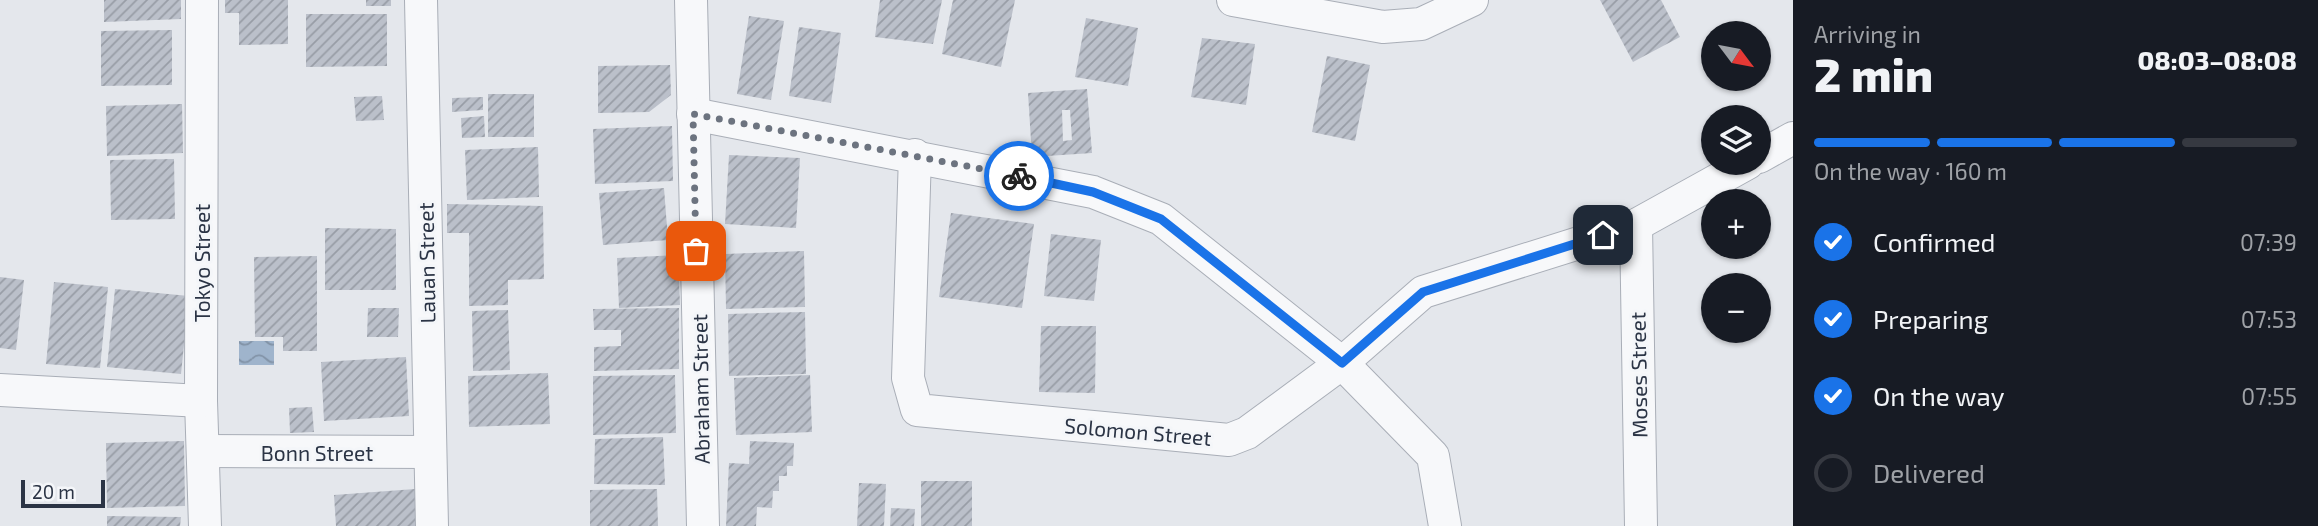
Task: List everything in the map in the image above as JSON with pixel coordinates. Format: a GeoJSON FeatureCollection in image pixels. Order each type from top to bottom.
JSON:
{"type":"FeatureCollection","features":[{"type":"Feature","properties":{"kind":"street","name":"Tokyo Street"},"geometry":{"type":"LineString","coordinates":[[202,0],[201,401],[205,526]]}},
{"type":"Feature","properties":{"kind":"street","name":"Lauan Street"},"geometry":{"type":"LineString","coordinates":[[421,0],[432,526]]}},
{"type":"Feature","properties":{"kind":"street","name":"Abraham Street"},"geometry":{"type":"LineString","coordinates":[[691,0],[703,526]]}},
{"type":"Feature","properties":{"kind":"street"},"geometry":{"type":"LineString","coordinates":[[1250,2],[1383,27],[1421,24],[1472,0]]}},
{"type":"Feature","properties":{"kind":"street"},"geometry":{"type":"LineString","coordinates":[[693,114],[915,155],[1093,192],[1161,219],[1342,363],[1433,456],[1445,526]]}},
{"type":"Feature","properties":{"kind":"street"},"geometry":{"type":"LineString","coordinates":[[1771,150],[1793,138]]}},
{"type":"Feature","properties":{"kind":"street","name":"Solomon Street"},"geometry":{"type":"LineString","coordinates":[[915,155],[908,378],[917,410],[1229,440],[1247,433],[1342,363],[1423,292],[1636,225],[1726,175]]}},
{"type":"Feature","properties":{"kind":"street","name":"Moses Street"},"geometry":{"type":"LineString","coordinates":[[1636,225],[1641,526]]}},
{"type":"Feature","properties":{"kind":"street"},"geometry":{"type":"LineString","coordinates":[[0,390],[201,401]]}},
{"type":"Feature","properties":{"kind":"street","name":"Bonn Street"},"geometry":{"type":"LineString","coordinates":[[204,451],[429,452]]}},
{"type":"Feature","properties":{"kind":"water"},"geometry":{"type":"Polygon","coordinates":[[[239,341],[274,341],[274,365],[239,365],[239,341]]]}},
{"type":"Feature","properties":{"kind":"building"},"geometry":{"type":"Polygon","coordinates":[[[104,0],[181,0],[181,19],[104,22],[104,0]]]}},
{"type":"Feature","properties":{"kind":"building"},"geometry":{"type":"Polygon","coordinates":[[[225,0],[288,0],[288,44],[239,45],[239,13],[225,13],[225,0]]]}},
{"type":"Feature","properties":{"kind":"building"},"geometry":{"type":"Polygon","coordinates":[[[366,0],[391,0],[391,6],[366,6],[366,0]]]}},
{"type":"Feature","properties":{"kind":"building"},"geometry":{"type":"Polygon","coordinates":[[[880,0],[942,0],[933,44],[875,37],[880,0]]]}},
{"type":"Feature","properties":{"kind":"building"},"geometry":{"type":"Polygon","coordinates":[[[953,0],[1015,0],[1001,67],[942,54],[953,0]]]}},
{"type":"Feature","properties":{"kind":"building"},"geometry":{"type":"Polygon","coordinates":[[[1600,0],[1661,0],[1680,37],[1633,62],[1600,0]]]}},
{"type":"Feature","properties":{"kind":"building"},"geometry":{"type":"Polygon","coordinates":[[[306,14],[387,14],[387,66],[306,67],[306,14]]]}},
{"type":"Feature","properties":{"kind":"building"},"geometry":{"type":"Polygon","coordinates":[[[749,16],[784,21],[771,100],[737,94],[749,16]]]}},
{"type":"Feature","properties":{"kind":"building"},"geometry":{"type":"Polygon","coordinates":[[[1086,18],[1138,28],[1128,86],[1075,77],[1086,18]]]}},
{"type":"Feature","properties":{"kind":"building"},"geometry":{"type":"Polygon","coordinates":[[[799,27],[841,33],[831,103],[789,96],[799,27]]]}},
{"type":"Feature","properties":{"kind":"building"},"geometry":{"type":"Polygon","coordinates":[[[172,30],[172,85],[101,86],[101,31],[172,30]]]}},
{"type":"Feature","properties":{"kind":"building"},"geometry":{"type":"Polygon","coordinates":[[[1202,38],[1255,44],[1246,105],[1191,97],[1202,38]]]}},
{"type":"Feature","properties":{"kind":"building"},"geometry":{"type":"Polygon","coordinates":[[[1327,56],[1370,65],[1355,141],[1312,132],[1327,56]]]}},
{"type":"Feature","properties":{"kind":"building"},"geometry":{"type":"Polygon","coordinates":[[[670,65],[671,95],[649,112],[598,113],[598,66],[670,65]]]}},
{"type":"Feature","properties":{"kind":"building"},"geometry":{"type":"Polygon","coordinates":[[[1087,89],[1092,153],[1032,157],[1028,93],[1087,89]],[[1062,110],[1063,141],[1072,140],[1070,110],[1062,110]]]}},
{"type":"Feature","properties":{"kind":"building"},"geometry":{"type":"Polygon","coordinates":[[[488,94],[534,94],[534,137],[488,137],[488,94]]]}},
{"type":"Feature","properties":{"kind":"building"},"geometry":{"type":"Polygon","coordinates":[[[382,96],[384,120],[356,121],[354,97],[382,96]]]}},
{"type":"Feature","properties":{"kind":"building"},"geometry":{"type":"Polygon","coordinates":[[[483,97],[483,110],[452,112],[452,98],[483,97]]]}},
{"type":"Feature","properties":{"kind":"building"},"geometry":{"type":"Polygon","coordinates":[[[182,104],[183,153],[107,156],[106,106],[182,104]]]}},
{"type":"Feature","properties":{"kind":"building"},"geometry":{"type":"Polygon","coordinates":[[[484,116],[485,137],[462,138],[461,118],[484,116]]]}},
{"type":"Feature","properties":{"kind":"building"},"geometry":{"type":"Polygon","coordinates":[[[672,126],[673,181],[595,184],[593,129],[672,126]]]}},
{"type":"Feature","properties":{"kind":"building"},"geometry":{"type":"Polygon","coordinates":[[[538,147],[539,197],[467,200],[465,150],[538,147]]]}},
{"type":"Feature","properties":{"kind":"building"},"geometry":{"type":"Polygon","coordinates":[[[729,155],[800,158],[796,228],[725,224],[729,155]]]}},
{"type":"Feature","properties":{"kind":"building"},"geometry":{"type":"Polygon","coordinates":[[[174,159],[175,219],[111,220],[110,160],[174,159]]]}},
{"type":"Feature","properties":{"kind":"building"},"geometry":{"type":"Polygon","coordinates":[[[664,188],[668,240],[603,245],[599,193],[664,188]]]}},
{"type":"Feature","properties":{"kind":"building"},"geometry":{"type":"Polygon","coordinates":[[[447,204],[543,206],[544,279],[508,280],[508,305],[469,306],[469,233],[447,233],[447,204]]]}},
{"type":"Feature","properties":{"kind":"building"},"geometry":{"type":"Polygon","coordinates":[[[951,213],[1034,224],[1022,308],[939,297],[951,213]]]}},
{"type":"Feature","properties":{"kind":"building"},"geometry":{"type":"Polygon","coordinates":[[[325,228],[396,229],[396,290],[325,290],[325,228]]]}},
{"type":"Feature","properties":{"kind":"building"},"geometry":{"type":"Polygon","coordinates":[[[1051,234],[1101,240],[1094,301],[1044,296],[1051,234]]]}},
{"type":"Feature","properties":{"kind":"building"},"geometry":{"type":"Polygon","coordinates":[[[804,251],[805,307],[726,309],[725,254],[804,251]]]}},
{"type":"Feature","properties":{"kind":"building"},"geometry":{"type":"Polygon","coordinates":[[[678,255],[680,305],[619,308],[617,258],[678,255]]]}},
{"type":"Feature","properties":{"kind":"building"},"geometry":{"type":"Polygon","coordinates":[[[317,256],[317,351],[283,351],[283,337],[255,337],[254,257],[317,256]]]}},
{"type":"Feature","properties":{"kind":"building"},"geometry":{"type":"Polygon","coordinates":[[[0,277],[24,280],[16,350],[0,348],[0,277]]]}},
{"type":"Feature","properties":{"kind":"building"},"geometry":{"type":"Polygon","coordinates":[[[54,282],[108,287],[100,368],[46,364],[54,282]]]}},
{"type":"Feature","properties":{"kind":"building"},"geometry":{"type":"Polygon","coordinates":[[[115,289],[189,296],[181,374],[107,367],[115,289]]]}},
{"type":"Feature","properties":{"kind":"building"},"geometry":{"type":"Polygon","coordinates":[[[368,308],[399,308],[398,337],[367,337],[368,308]]]}},
{"type":"Feature","properties":{"kind":"building"},"geometry":{"type":"Polygon","coordinates":[[[679,308],[679,369],[594,371],[594,347],[621,346],[621,330],[594,330],[593,309],[679,308]]]}},
{"type":"Feature","properties":{"kind":"building"},"geometry":{"type":"Polygon","coordinates":[[[508,310],[510,370],[473,371],[472,311],[508,310]]]}},
{"type":"Feature","properties":{"kind":"building"},"geometry":{"type":"Polygon","coordinates":[[[805,312],[806,374],[729,376],[728,314],[805,312]]]}},
{"type":"Feature","properties":{"kind":"building"},"geometry":{"type":"Polygon","coordinates":[[[1041,326],[1096,326],[1095,393],[1039,392],[1041,326]]]}},
{"type":"Feature","properties":{"kind":"building"},"geometry":{"type":"Polygon","coordinates":[[[406,357],[409,416],[324,421],[321,362],[406,357]]]}},
{"type":"Feature","properties":{"kind":"building"},"geometry":{"type":"Polygon","coordinates":[[[548,373],[550,424],[469,427],[468,376],[548,373]]]}},
{"type":"Feature","properties":{"kind":"building"},"geometry":{"type":"Polygon","coordinates":[[[675,375],[676,433],[593,435],[593,376],[675,375]]]}},
{"type":"Feature","properties":{"kind":"building"},"geometry":{"type":"Polygon","coordinates":[[[810,375],[812,432],[736,435],[734,378],[810,375]]]}},
{"type":"Feature","properties":{"kind":"building"},"geometry":{"type":"Polygon","coordinates":[[[312,407],[314,432],[290,433],[289,408],[312,407]]]}},
{"type":"Feature","properties":{"kind":"building"},"geometry":{"type":"Polygon","coordinates":[[[663,437],[665,485],[594,484],[595,439],[663,437]]]}},
{"type":"Feature","properties":{"kind":"building"},"geometry":{"type":"Polygon","coordinates":[[[184,441],[185,506],[107,508],[106,443],[184,441]]]}},
{"type":"Feature","properties":{"kind":"building"},"geometry":{"type":"Polygon","coordinates":[[[750,441],[794,443],[793,466],[787,466],[787,476],[779,476],[779,491],[773,491],[772,508],[757,507],[756,526],[726,526],[729,463],[749,464],[750,441]]]}},
{"type":"Feature","properties":{"kind":"building"},"geometry":{"type":"Polygon","coordinates":[[[921,481],[972,481],[972,526],[921,526],[921,481]]]}},
{"type":"Feature","properties":{"kind":"building"},"geometry":{"type":"Polygon","coordinates":[[[859,483],[886,484],[884,526],[857,526],[859,483]]]}},
{"type":"Feature","properties":{"kind":"building"},"geometry":{"type":"Polygon","coordinates":[[[415,489],[418,526],[336,526],[334,495],[415,489]]]}},
{"type":"Feature","properties":{"kind":"building"},"geometry":{"type":"Polygon","coordinates":[[[657,489],[658,526],[590,526],[590,490],[657,489]]]}},
{"type":"Feature","properties":{"kind":"building"},"geometry":{"type":"Polygon","coordinates":[[[891,508],[915,509],[914,526],[890,526],[891,508]]]}},
{"type":"Feature","properties":{"kind":"building"},"geometry":{"type":"Polygon","coordinates":[[[107,516],[181,517],[180,526],[107,526],[107,516]]]}},
{"type":"Feature","properties":{"kind":"way so far"},"geometry":{"type":"LineString","coordinates":[[696,251],[693,114],[1019,176]]}},
{"type":"Feature","properties":{"kind":"route"},"geometry":{"type":"LineString","coordinates":[[1019,176],[1093,192],[1161,219],[1342,363],[1423,292],[1603,235]]}}]}
